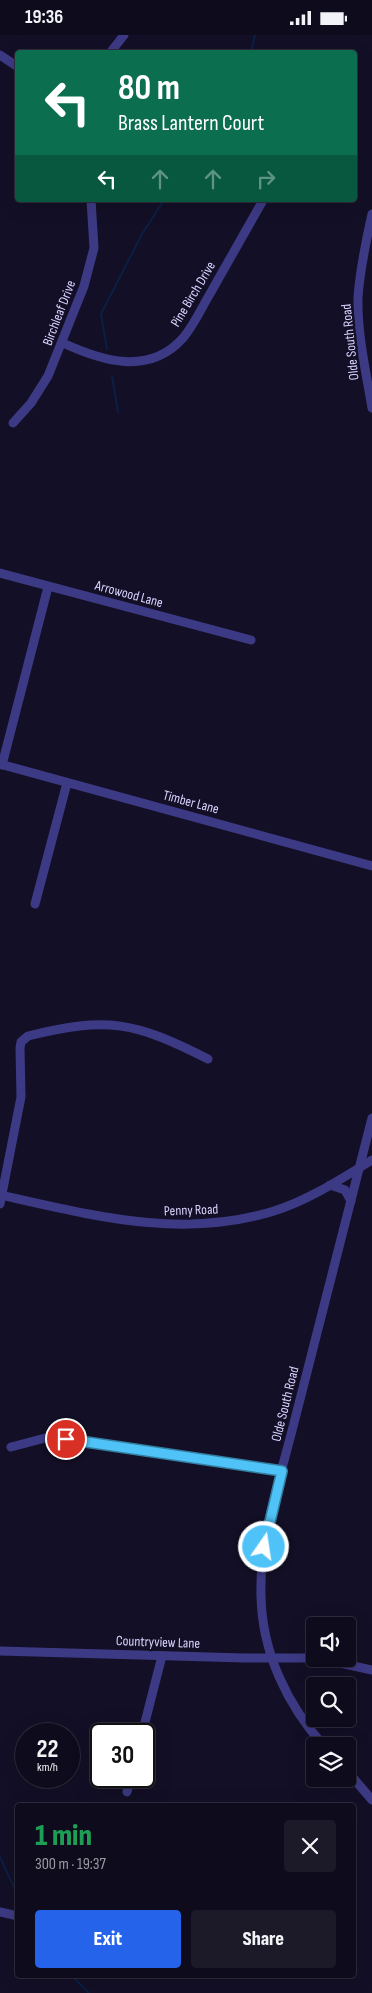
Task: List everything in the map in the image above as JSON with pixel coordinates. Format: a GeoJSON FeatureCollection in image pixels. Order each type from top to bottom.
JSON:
{"type":"FeatureCollection","features":[{"type":"Feature","properties":{"kind":"street"},"geometry":{"type":"LineString","coordinates":[[112,50],[124,35]]}},
{"type":"Feature","properties":{"kind":"street"},"geometry":{"type":"LineString","coordinates":[[0,55],[15,65]]}},
{"type":"Feature","properties":{"kind":"street","name":"Birchleaf Drive"},"geometry":{"type":"LineString","coordinates":[[13,423],[39,392],[63,343],[92,261],[94,235],[91,202]]}},
{"type":"Feature","properties":{"kind":"street","name":"Pine Birch Drive"},"geometry":{"type":"LineString","coordinates":[[63,343],[98,358],[124,363],[153,358],[174,347],[191,327],[261,202]]}},
{"type":"Feature","properties":{"kind":"street","name":"Olde South Road"},"geometry":{"type":"LineString","coordinates":[[372,214],[362,261],[358,298],[360,334],[372,408]]}},
{"type":"Feature","properties":{"kind":"street","name":"Arrowood Lane"},"geometry":{"type":"LineString","coordinates":[[0,573],[251,640]]}},
{"type":"Feature","properties":{"kind":"street","name":"Timber Lane"},"geometry":{"type":"LineString","coordinates":[[48,587],[1,764],[372,866]]}},
{"type":"Feature","properties":{"kind":"street"},"geometry":{"type":"LineString","coordinates":[[35,903],[68,783]]}},
{"type":"Feature","properties":{"kind":"street"},"geometry":{"type":"LineString","coordinates":[[1,1198],[21,1097],[21,1042],[28,1037],[88,1025],[120,1025],[153,1034],[208,1059]]}},
{"type":"Feature","properties":{"kind":"street","name":"Olde South Road"},"geometry":{"type":"LineString","coordinates":[[317,1737],[294,1707],[270,1657],[263,1621],[261,1570],[265,1543],[282,1471],[372,1118]]}},
{"type":"Feature","properties":{"kind":"street"},"geometry":{"type":"LineString","coordinates":[[368,1135],[372,1144]]}},
{"type":"Feature","properties":{"kind":"street","name":"Penny Road"},"geometry":{"type":"LineString","coordinates":[[1,1198],[144,1224],[187,1226],[236,1221],[274,1211],[300,1201],[372,1160]]}},
{"type":"Feature","properties":{"kind":"street"},"geometry":{"type":"LineString","coordinates":[[330,1185],[345,1190],[351,1201]]}},
{"type":"Feature","properties":{"kind":"street"},"geometry":{"type":"LineString","coordinates":[[11,1447],[49,1437],[282,1471]]}},
{"type":"Feature","properties":{"kind":"street","name":"Countryview Lane"},"geometry":{"type":"LineString","coordinates":[[0,1651],[162,1656],[306,1657]]}},
{"type":"Feature","properties":{"kind":"street"},"geometry":{"type":"LineString","coordinates":[[145,1723],[162,1656]]}},
{"type":"Feature","properties":{"kind":"street"},"geometry":{"type":"LineString","coordinates":[[356,1666],[372,1670]]}},
{"type":"Feature","properties":{"kind":"street"},"geometry":{"type":"LineString","coordinates":[[356,1781],[372,1800]]}},
{"type":"Feature","properties":{"kind":"street"},"geometry":{"type":"LineString","coordinates":[[127,1792],[128,1788]]}},
{"type":"Feature","properties":{"kind":"street"},"geometry":{"type":"LineString","coordinates":[[0,1912],[15,1915]]}},
{"type":"Feature","properties":{"kind":"waterway"},"geometry":{"type":"LineString","coordinates":[[252,50],[255,35]]}},
{"type":"Feature","properties":{"kind":"waterway"},"geometry":{"type":"LineString","coordinates":[[107,349],[101,314],[142,234],[163,202]]}},
{"type":"Feature","properties":{"kind":"waterway"},"geometry":{"type":"LineString","coordinates":[[112,376],[118,412]]}},
{"type":"Feature","properties":{"kind":"waterway"},"geometry":{"type":"LineString","coordinates":[[0,1857],[15,1890]]}},
{"type":"Feature","properties":{"kind":"waterway"},"geometry":{"type":"LineString","coordinates":[[74,1978],[89,1993]]}},
{"type":"Feature","properties":{"kind":"route"},"geometry":{"type":"LineString","coordinates":[[66,1439],[282,1471],[264,1547]]}}]}
